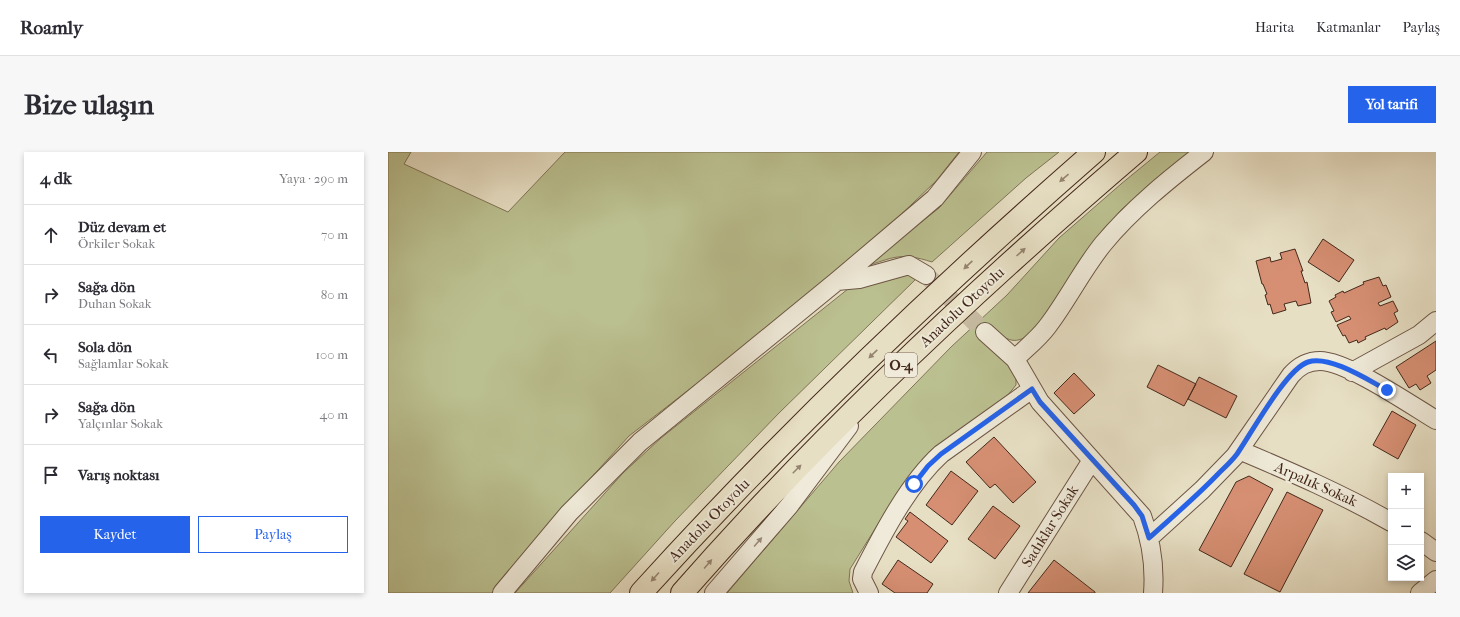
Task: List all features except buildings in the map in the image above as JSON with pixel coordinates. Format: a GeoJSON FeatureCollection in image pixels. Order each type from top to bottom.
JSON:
{"type":"FeatureCollection","features":[{"type":"Feature","properties":{"kind":"highway","name":"Anadolu Otoyolu"},"geometry":{"type":"LineString","coordinates":[[641,593],[798,426],[930,299],[1094,152]]}},
{"type":"Feature","properties":{"kind":"highway","name":"Anadolu Otoyolu"},"geometry":{"type":"LineString","coordinates":[[682,593],[744,522],[969,299],[1136,152]]}},
{"type":"Feature","properties":{"kind":"street"},"geometry":{"type":"LineString","coordinates":[[502,593],[569,513],[640,442],[838,281],[935,198],[972,152]]}},
{"type":"Feature","properties":{"kind":"street"},"geometry":{"type":"LineString","coordinates":[[1015,360],[1046,328],[1080,275],[1118,226],[1136,208],[1204,152]]}},
{"type":"Feature","properties":{"kind":"street"},"geometry":{"type":"LineString","coordinates":[[838,281],[859,279],[909,265],[926,275]]}},
{"type":"Feature","properties":{"kind":"street"},"geometry":{"type":"LineString","coordinates":[[1352,372],[1419,335],[1436,321]]}},
{"type":"Feature","properties":{"kind":"street"},"geometry":{"type":"LineString","coordinates":[[985,332],[1015,360],[1040,402],[1142,516],[1149,538],[1152,556],[1153,593]]}},
{"type":"Feature","properties":{"kind":"street"},"geometry":{"type":"LineString","coordinates":[[1149,538],[1202,490],[1239,450],[1291,375],[1298,368],[1309,362],[1322,361],[1352,372],[1387,390],[1436,420]]}},
{"type":"Feature","properties":{"kind":"street"},"geometry":{"type":"LineString","coordinates":[[714,593],[789,506],[878,388]]}},
{"type":"Feature","properties":{"kind":"street"},"geometry":{"type":"LineString","coordinates":[[869,593],[862,579],[863,572],[914,484],[928,466],[941,454],[1032,389]]}},
{"type":"Feature","properties":{"kind":"street","name":"Arpalık Sokak"},"geometry":{"type":"LineString","coordinates":[[1239,450],[1322,486],[1388,520]]}},
{"type":"Feature","properties":{"kind":"street","name":"Sadıklar Sokak"},"geometry":{"type":"LineString","coordinates":[[1008,593],[1092,460]]}},
{"type":"Feature","properties":{"kind":"street"},"geometry":{"type":"LineString","coordinates":[[1424,543],[1436,552]]}},
{"type":"Feature","properties":{"kind":"street"},"geometry":{"type":"LineString","coordinates":[[1420,593],[1436,580]]}},
{"type":"Feature","properties":{"kind":"green space"},"geometry":{"type":"Polygon","coordinates":[[[388,152],[411,152],[404,164],[508,212],[565,152],[959,152],[936,181],[888,227],[788,313],[629,436],[568,503],[492,593],[388,593],[388,152]]]}},
{"type":"Feature","properties":{"kind":"green space"},"geometry":{"type":"Polygon","coordinates":[[[987,152],[1059,152],[1026,178],[932,262],[913,257],[898,257],[864,267],[939,208],[987,152]]]}},
{"type":"Feature","properties":{"kind":"green space"},"geometry":{"type":"Polygon","coordinates":[[[1160,152],[1192,152],[1122,209],[1097,239],[1034,331],[1021,339],[1012,340],[1007,339],[989,329],[1016,375],[1016,385],[1008,395],[990,410],[930,451],[903,484],[850,569],[849,581],[853,593],[727,593],[839,462],[951,347],[1007,295],[1059,238],[1160,152]]]}},
{"type":"Feature","properties":{"kind":"green space"},"geometry":{"type":"Polygon","coordinates":[[[907,272],[918,277],[779,413],[675,521],[610,593],[515,593],[623,473],[661,438],[848,289],[907,272]]]}},
{"type":"Feature","properties":{"kind":"tunnel"},"geometry":{"type":"LineString","coordinates":[[926,275],[985,332]]}},
{"type":"Feature","properties":{"kind":"route"},"geometry":{"type":"LineString","coordinates":[[914,484],[928,466],[941,454],[1032,389],[1040,402],[1134,505],[1142,516],[1149,538],[1202,490],[1235,456],[1274,398],[1298,368],[1309,362],[1322,361],[1344,368],[1387,390]]}}]}
